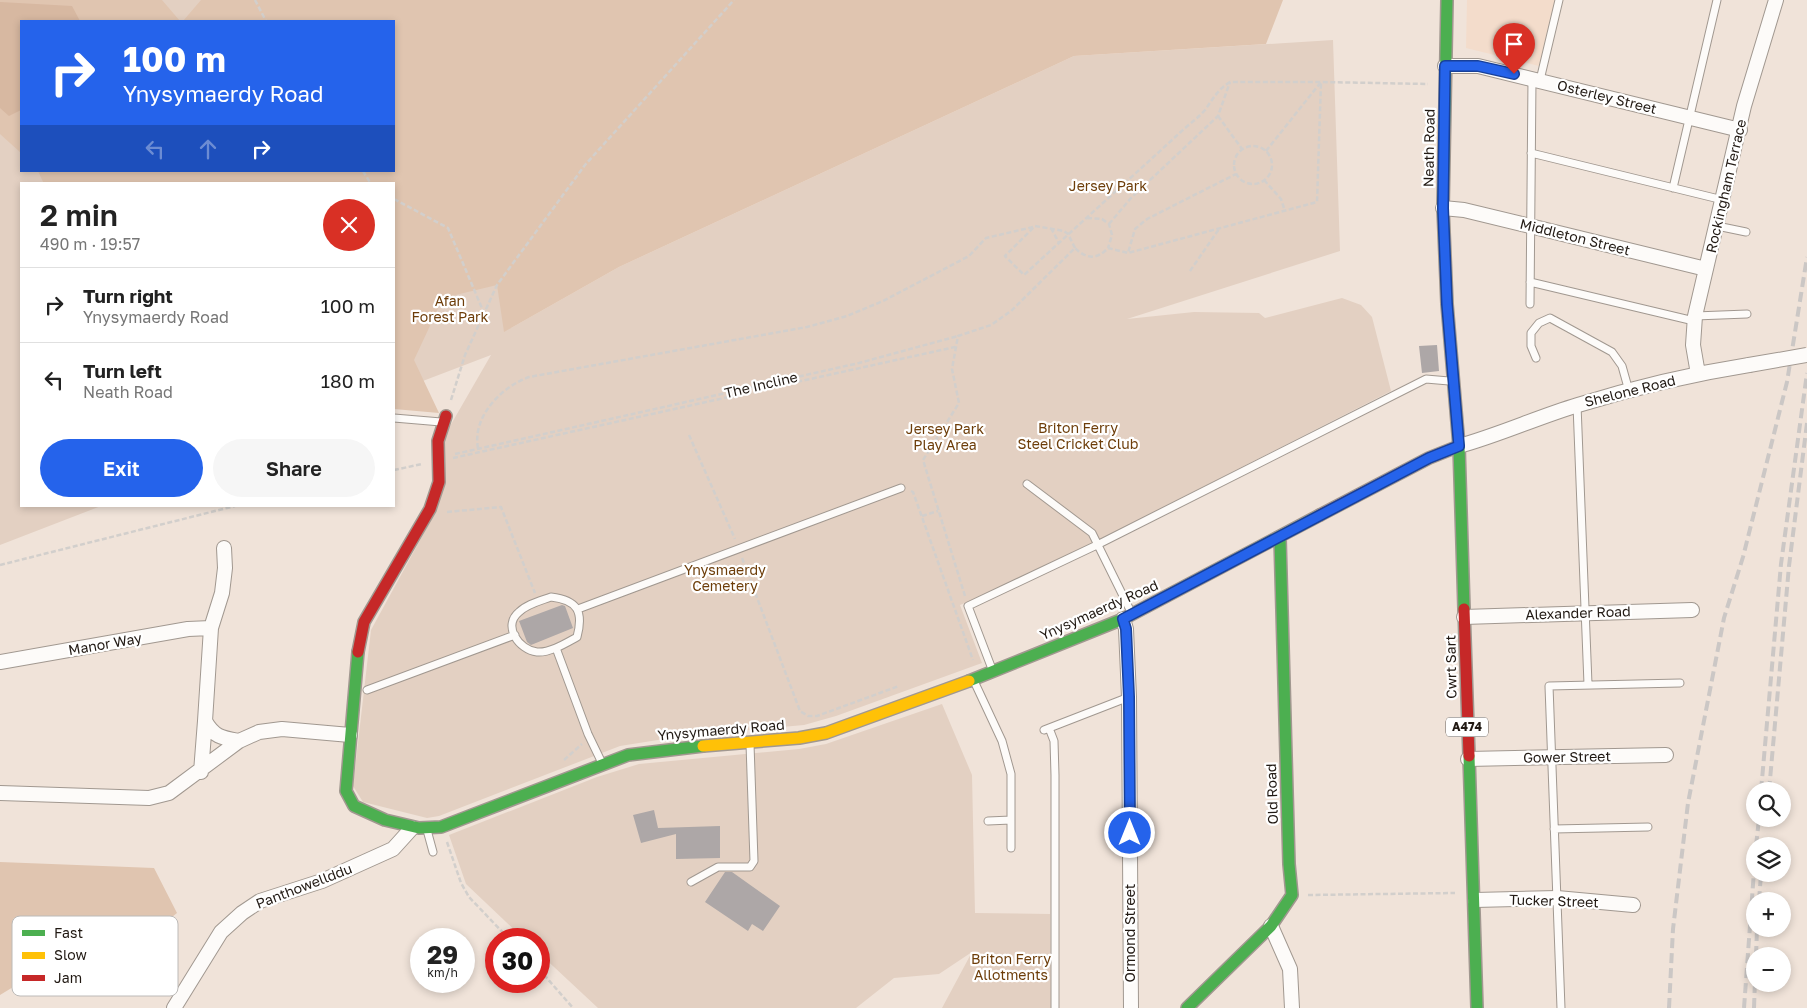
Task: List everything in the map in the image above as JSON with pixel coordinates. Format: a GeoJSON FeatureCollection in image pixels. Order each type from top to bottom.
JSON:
{"type":"FeatureCollection","features":[{"type":"Feature","properties":{"kind":"street","name":"Neath Road"},"geometry":{"type":"LineString","coordinates":[[1447,0],[1443,208],[1447,304],[1459,446]]}},
{"type":"Feature","properties":{"kind":"street","name":"Rockingham Terrace"},"geometry":{"type":"LineString","coordinates":[[1698,374],[1693,345],[1695,318],[1740,130],[1744,106],[1774,0]]}},
{"type":"Feature","properties":{"kind":"street","name":"Osterley Street"},"geometry":{"type":"LineString","coordinates":[[1445,66],[1478,66],[1740,130]]}},
{"type":"Feature","properties":{"kind":"street","name":"Middleton Street"},"geometry":{"type":"LineString","coordinates":[[1443,208],[1464,210],[1706,270]]}},
{"type":"Feature","properties":{"kind":"street","name":"Shelone Road"},"geometry":{"type":"LineString","coordinates":[[1459,446],[1486,439],[1578,405],[1698,374],[1807,355]]}},
{"type":"Feature","properties":{"kind":"street","name":"Ynysymaerdy Road"},"geometry":{"type":"LineString","coordinates":[[445,419],[438,441],[439,482],[430,509],[364,622],[359,646],[346,791],[349,800],[354,806],[412,828],[426,830],[441,827],[628,755],[675,748],[799,738],[826,733],[992,671],[1128,617],[1429,458],[1459,446]]}},
{"type":"Feature","properties":{"kind":"street","name":"Cwrt Sart"},"geometry":{"type":"LineString","coordinates":[[1459,446],[1468,759],[1475,897],[1477,1008]]}},
{"type":"Feature","properties":{"kind":"street","name":"Old Road"},"geometry":{"type":"LineString","coordinates":[[1280,538],[1289,864],[1292,895]]}},
{"type":"Feature","properties":{"kind":"street"},"geometry":{"type":"LineString","coordinates":[[201,772],[211,628],[222,593],[225,568],[224,548]]}},
{"type":"Feature","properties":{"kind":"street","name":"Alexander Road"},"geometry":{"type":"LineString","coordinates":[[1464,617],[1692,610]]}},
{"type":"Feature","properties":{"kind":"street","name":"Ormond Street"},"geometry":{"type":"LineString","coordinates":[[1128,617],[1126,629],[1129,697],[1131,1008]]}},
{"type":"Feature","properties":{"kind":"street","name":"Manor Way"},"geometry":{"type":"LineString","coordinates":[[0,662],[188,629],[211,628]]}},
{"type":"Feature","properties":{"kind":"street"},"geometry":{"type":"LineString","coordinates":[[205,720],[211,732],[224,738],[240,741]]}},
{"type":"Feature","properties":{"kind":"street"},"geometry":{"type":"LineString","coordinates":[[0,793],[149,798],[169,793],[201,772],[240,741],[259,732],[282,729],[350,735]]}},
{"type":"Feature","properties":{"kind":"street","name":"Gower Street"},"geometry":{"type":"LineString","coordinates":[[1468,759],[1666,755]]}},
{"type":"Feature","properties":{"kind":"street","name":"Panthowellddu"},"geometry":{"type":"LineString","coordinates":[[174,1008],[221,932],[242,913],[260,901],[322,881],[393,849],[412,828]]}},
{"type":"Feature","properties":{"kind":"street"},"geometry":{"type":"LineString","coordinates":[[1187,1008],[1271,926],[1292,895]]}},
{"type":"Feature","properties":{"kind":"street","name":"Tucker Street"},"geometry":{"type":"LineString","coordinates":[[1475,897],[1557,898],[1632,905]]}},
{"type":"Feature","properties":{"kind":"street"},"geometry":{"type":"LineString","coordinates":[[1271,926],[1290,969],[1292,1008]]}},
{"type":"Feature","properties":{"kind":"lane"},"geometry":{"type":"LineString","coordinates":[[1530,304],[1531,153],[1536,79],[1559,0]]}},
{"type":"Feature","properties":{"kind":"lane"},"geometry":{"type":"LineString","coordinates":[[1673,188],[1717,0]]}},
{"type":"Feature","properties":{"kind":"lane"},"geometry":{"type":"LineString","coordinates":[[1531,153],[1723,200]]}},
{"type":"Feature","properties":{"kind":"lane"},"geometry":{"type":"LineString","coordinates":[[1717,226],[1746,232]]}},
{"type":"Feature","properties":{"kind":"lane"},"geometry":{"type":"LineString","coordinates":[[1530,282],[1695,318],[1747,314]]}},
{"type":"Feature","properties":{"kind":"lane"},"geometry":{"type":"LineString","coordinates":[[1536,358],[1531,346],[1530,333],[1539,323],[1550,318],[1612,352],[1622,366],[1629,392]]}},
{"type":"Feature","properties":{"kind":"lane"},"geometry":{"type":"LineString","coordinates":[[992,671],[968,606],[1099,544],[1426,379],[1455,381]]}},
{"type":"Feature","properties":{"kind":"lane"},"geometry":{"type":"LineString","coordinates":[[1578,405],[1588,684]]}},
{"type":"Feature","properties":{"kind":"lane"},"geometry":{"type":"LineString","coordinates":[[395,418],[445,419]]}},
{"type":"Feature","properties":{"kind":"lane","name":"Ormond Street"},"geometry":{"type":"LineString","coordinates":[[1026,484],[1092,533],[1099,544],[1128,617]]}},
{"type":"Feature","properties":{"kind":"lane"},"geometry":{"type":"LineString","coordinates":[[578,609],[901,488]]}},
{"type":"Feature","properties":{"kind":"lane"},"geometry":{"type":"LineString","coordinates":[[551,597],[565,599],[578,609],[581,622],[577,637],[556,648],[539,652],[525,649],[516,641],[513,630],[515,616],[520,611],[538,602],[551,597]]}},
{"type":"Feature","properties":{"kind":"lane"},"geometry":{"type":"LineString","coordinates":[[368,690],[515,636]]}},
{"type":"Feature","properties":{"kind":"lane"},"geometry":{"type":"LineString","coordinates":[[556,648],[588,734],[602,764]]}},
{"type":"Feature","properties":{"kind":"lane"},"geometry":{"type":"LineString","coordinates":[[973,678],[1002,741],[1010,774],[1011,848]]}},
{"type":"Feature","properties":{"kind":"lane"},"geometry":{"type":"LineString","coordinates":[[1561,1008],[1549,686],[1680,682]]}},
{"type":"Feature","properties":{"kind":"lane"},"geometry":{"type":"LineString","coordinates":[[1055,1008],[1054,741],[1047,729],[1129,697]]}},
{"type":"Feature","properties":{"kind":"lane"},"geometry":{"type":"LineString","coordinates":[[691,882],[718,867],[750,867],[754,862],[750,742]]}},
{"type":"Feature","properties":{"kind":"lane"},"geometry":{"type":"LineString","coordinates":[[988,821],[1011,820]]}},
{"type":"Feature","properties":{"kind":"lane"},"geometry":{"type":"LineString","coordinates":[[1554,829],[1648,827]]}},
{"type":"Feature","properties":{"kind":"lane"},"geometry":{"type":"LineString","coordinates":[[426,830],[433,852]]}},
{"type":"Feature","properties":{"kind":"path"},"geometry":{"type":"LineString","coordinates":[[255,0],[265,20]]}},
{"type":"Feature","properties":{"kind":"path"},"geometry":{"type":"LineString","coordinates":[[445,419],[465,355],[497,285],[585,165],[734,0]]}},
{"type":"Feature","properties":{"kind":"path"},"geometry":{"type":"LineString","coordinates":[[1034,226],[1005,256],[1024,275],[1204,111],[1221,87],[1230,82],[1445,84]]}},
{"type":"Feature","properties":{"kind":"path"},"geometry":{"type":"LineString","coordinates":[[1110,224],[1131,198],[1218,116],[1230,82]]}},
{"type":"Feature","properties":{"kind":"path"},"geometry":{"type":"LineString","coordinates":[[1266,151],[1321,82]]}},
{"type":"Feature","properties":{"kind":"path"},"geometry":{"type":"LineString","coordinates":[[1108,248],[1128,253],[1317,202],[1321,82]]}},
{"type":"Feature","properties":{"kind":"path"},"geometry":{"type":"LineString","coordinates":[[1218,116],[1242,149]]}},
{"type":"Feature","properties":{"kind":"path"},"geometry":{"type":"LineString","coordinates":[[1255,146],[1266,151],[1270,156],[1272,169],[1264,180],[1259,183],[1246,183],[1236,174],[1234,162],[1242,149],[1255,146]]}},
{"type":"Feature","properties":{"kind":"path"},"geometry":{"type":"LineString","coordinates":[[363,172],[370,182]]}},
{"type":"Feature","properties":{"kind":"path"},"geometry":{"type":"LineString","coordinates":[[1128,253],[1135,229],[1147,219],[1236,174]]}},
{"type":"Feature","properties":{"kind":"path"},"geometry":{"type":"LineString","coordinates":[[1264,180],[1281,199],[1285,211]]}},
{"type":"Feature","properties":{"kind":"path"},"geometry":{"type":"LineString","coordinates":[[395,200],[448,228],[484,313]]}},
{"type":"Feature","properties":{"kind":"path"},"geometry":{"type":"LineString","coordinates":[[478,448],[477,427],[490,406],[515,382],[529,377],[807,327],[847,316],[883,301],[969,256],[986,238],[1034,226],[1050,228],[1068,234],[1075,248],[1082,255],[1091,257],[1101,256],[1108,248],[1112,235],[1110,224],[1102,219],[1087,218]]}},
{"type":"Feature","properties":{"kind":"path"},"geometry":{"type":"LineString","coordinates":[[1050,228],[1059,243]]}},
{"type":"Feature","properties":{"kind":"path"},"geometry":{"type":"LineString","coordinates":[[1190,272],[1219,229]]}},
{"type":"Feature","properties":{"kind":"path","name":"The Incline"},"geometry":{"type":"LineString","coordinates":[[438,461],[478,448],[859,363],[991,325],[1011,311],[1075,248]]}},
{"type":"Feature","properties":{"kind":"path"},"geometry":{"type":"LineString","coordinates":[[958,336],[952,369],[959,403],[923,460],[968,606]]}},
{"type":"Feature","properties":{"kind":"path"},"geometry":{"type":"LineString","coordinates":[[395,470],[955,347]]}},
{"type":"Feature","properties":{"kind":"path"},"geometry":{"type":"LineString","coordinates":[[689,435],[739,549],[800,711],[808,716],[818,716],[900,686]]}},
{"type":"Feature","properties":{"kind":"path"},"geometry":{"type":"LineString","coordinates":[[901,488],[913,492],[974,660],[964,663]]}},
{"type":"Feature","properties":{"kind":"path"},"geometry":{"type":"LineString","coordinates":[[0,564],[232,507]]}},
{"type":"Feature","properties":{"kind":"path"},"geometry":{"type":"LineString","coordinates":[[439,513],[501,507],[538,602]]}},
{"type":"Feature","properties":{"kind":"path"},"geometry":{"type":"LineString","coordinates":[[922,516],[938,511]]}},
{"type":"Feature","properties":{"kind":"path"},"geometry":{"type":"LineString","coordinates":[[562,762],[580,746],[588,734]]}},
{"type":"Feature","properties":{"kind":"path"},"geometry":{"type":"LineString","coordinates":[[441,827],[461,882],[469,897],[499,928]]}},
{"type":"Feature","properties":{"kind":"path"},"geometry":{"type":"LineString","coordinates":[[1292,895],[1444,892],[1475,897]]}},
{"type":"Feature","properties":{"kind":"path"},"geometry":{"type":"LineString","coordinates":[[550,981],[574,1008]]}},
{"type":"Feature","properties":{"kind":"shaded area"},"geometry":{"type":"Polygon","coordinates":[[[0,0],[162,0],[179,20],[20,20],[20,152],[0,134],[0,0]]]}},
{"type":"Feature","properties":{"kind":"shaded area"},"geometry":{"type":"Polygon","coordinates":[[[201,0],[1283,0],[1266,44],[1074,56],[619,267],[504,332],[497,285],[443,298],[414,360],[439,413],[395,409],[395,182],[43,182],[38,172],[395,172],[395,20],[184,20],[201,0]]]}},
{"type":"Feature","properties":{"kind":"shaded area"},"geometry":{"type":"Polygon","coordinates":[[[1467,0],[1555,0],[1539,66],[1466,48],[1467,0]]]}},
{"type":"Feature","properties":{"kind":"shaded area"},"geometry":{"type":"Polygon","coordinates":[[[0,2],[72,6],[79,20],[20,20],[20,110],[9,116],[0,108],[0,2]]]}},
{"type":"Feature","properties":{"kind":"shaded area"},"geometry":{"type":"Polygon","coordinates":[[[0,862],[154,868],[177,913],[173,916],[12,916],[12,988],[0,995],[0,862]]]}},
{"type":"Feature","properties":{"kind":"green space"},"geometry":{"type":"Polygon","coordinates":[[[0,0],[461,0],[511,328],[619,267],[1074,56],[1333,40],[1340,251],[1127,319],[1194,312],[1259,313],[1265,318],[1342,298],[1361,305],[1372,317],[1391,391],[1097,541],[1006,586],[960,605],[982,663],[836,716],[804,725],[683,736],[620,746],[439,816],[427,818],[363,802],[353,786],[371,630],[437,509],[442,440],[491,355],[395,392],[395,182],[20,182],[20,507],[98,507],[0,545],[0,0]]]}},
{"type":"Feature","properties":{"kind":"green space","name":"Briton Ferry Allotments"},"geometry":{"type":"Polygon","coordinates":[[[942,704],[972,775],[975,913],[1050,914],[1051,1008],[942,1008],[972,952],[939,974],[894,978],[856,1008],[598,1008],[550,963],[550,928],[512,928],[466,884],[449,835],[597,777],[639,764],[799,749],[826,744],[942,704]]]}},
{"type":"Feature","properties":{"kind":"building"},"geometry":{"type":"Polygon","coordinates":[[[1437,345],[1439,371],[1422,373],[1419,346],[1437,345]]]}},
{"type":"Feature","properties":{"kind":"building"},"geometry":{"type":"Polygon","coordinates":[[[562,605],[565,606],[573,628],[531,645],[527,642],[519,621],[562,605]]]}},
{"type":"Feature","properties":{"kind":"building"},"geometry":{"type":"Polygon","coordinates":[[[654,810],[658,828],[720,826],[720,858],[676,859],[676,834],[641,843],[633,815],[654,810]]]}},
{"type":"Feature","properties":{"kind":"building"},"geometry":{"type":"Polygon","coordinates":[[[725,872],[732,872],[780,906],[763,931],[752,924],[748,931],[705,902],[725,872]]]}},
{"type":"Feature","properties":{"kind":"railway"},"geometry":{"type":"LineString","coordinates":[[1669,1008],[1673,929],[1688,803],[1724,618],[1743,557],[1787,382],[1807,257]]}},
{"type":"Feature","properties":{"kind":"railway"},"geometry":{"type":"LineString","coordinates":[[1762,782],[1781,564],[1807,373]]}},
{"type":"Feature","properties":{"kind":"railway"},"geometry":{"type":"LineString","coordinates":[[1770,782],[1789,566],[1807,423]]}},
{"type":"Feature","properties":{"kind":"railway"},"geometry":{"type":"LineString","coordinates":[[1757,837],[1758,827]]}},
{"type":"Feature","properties":{"kind":"railway"},"geometry":{"type":"LineString","coordinates":[[1744,1008],[1753,882]]}},
{"type":"Feature","properties":{"kind":"railway"},"geometry":{"type":"LineString","coordinates":[[1760,882],[1760,892]]}},
{"type":"Feature","properties":{"kind":"railway"},"geometry":{"type":"LineString","coordinates":[[1756,947],[1757,937]]}},
{"type":"Feature","properties":{"kind":"railway"},"geometry":{"type":"LineString","coordinates":[[1754,1008],[1755,992]]}},
{"type":"Feature","properties":{"kind":"traffic: fast"},"geometry":{"type":"LineString","coordinates":[[1447,0],[1443,208],[1447,304],[1459,446],[1464,609]]}},
{"type":"Feature","properties":{"kind":"traffic: fast"},"geometry":{"type":"LineString","coordinates":[[969,681],[1123,619],[1320,515]]}},
{"type":"Feature","properties":{"kind":"traffic: fast"},"geometry":{"type":"LineString","coordinates":[[1187,1008],[1271,926],[1292,895],[1289,864],[1280,538]]}},
{"type":"Feature","properties":{"kind":"traffic: fast"},"geometry":{"type":"LineString","coordinates":[[358,652],[346,791],[354,806],[385,820],[419,828],[441,827],[628,755],[703,746]]}},
{"type":"Feature","properties":{"kind":"traffic: fast"},"geometry":{"type":"LineString","coordinates":[[1469,756],[1477,1008]]}},
{"type":"Feature","properties":{"kind":"traffic: slow"},"geometry":{"type":"LineString","coordinates":[[703,746],[799,738],[826,733],[969,681]]}},
{"type":"Feature","properties":{"kind":"traffic: jam"},"geometry":{"type":"LineString","coordinates":[[358,652],[364,622],[430,509],[439,482],[438,441],[446,416]]}},
{"type":"Feature","properties":{"kind":"traffic: jam"},"geometry":{"type":"LineString","coordinates":[[1320,515],[1429,458],[1459,446]]}},
{"type":"Feature","properties":{"kind":"traffic: jam"},"geometry":{"type":"LineString","coordinates":[[1464,609],[1469,756]]}},
{"type":"Feature","properties":{"kind":"route"},"geometry":{"type":"LineString","coordinates":[[1130,833],[1129,697],[1126,629],[1123,619],[1429,458],[1459,446],[1447,304],[1443,208],[1445,66],[1478,66],[1514,74]]}},
{"type":"Feature","properties":{"kind":"park label","name":"Jersey Park"},"geometry":{"type":"Point","coordinates":[1108,186]}},
{"type":"Feature","properties":{"kind":"park label","name":"Afan Forest Park"},"geometry":{"type":"Point","coordinates":[450,310]}},
{"type":"Feature","properties":{"kind":"park label","name":"Briton Ferry Steel Cricket Club"},"geometry":{"type":"Point","coordinates":[1078,436]}},
{"type":"Feature","properties":{"kind":"park label","name":"Jersey Park Play Area"},"geometry":{"type":"Point","coordinates":[945,438]}},
{"type":"Feature","properties":{"kind":"park label","name":"Ynysmaerdy Cemetery"},"geometry":{"type":"Point","coordinates":[725,578]}}]}
